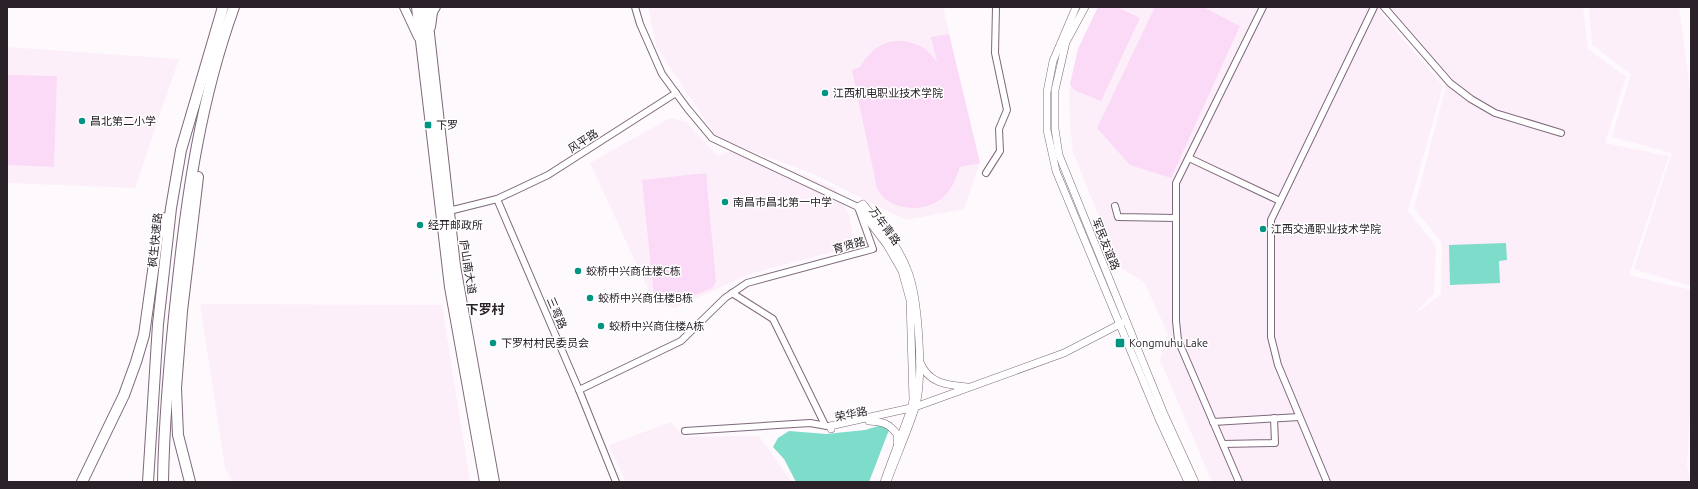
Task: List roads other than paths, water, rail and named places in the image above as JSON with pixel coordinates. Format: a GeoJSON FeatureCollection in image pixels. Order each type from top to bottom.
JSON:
{"type":"FeatureCollection","features":[{"type":"Feature","properties":{"kind":"highway","name":"枫生快速路"},"geometry":{"type":"LineString","coordinates":[[148,482],[158,324],[171,208],[181,150],[223,7]]}},
{"type":"Feature","properties":{"kind":"highway"},"geometry":{"type":"LineString","coordinates":[[164,482],[169,361],[185,212],[201,120],[211,78],[234,7]]}},
{"type":"Feature","properties":{"kind":"highway","name":"庐山南大道"},"geometry":{"type":"LineString","coordinates":[[417,7],[425,41],[449,211],[455,266],[494,482]]}},
{"type":"Feature","properties":{"kind":"highway","name":"庐山南大道"},"geometry":{"type":"LineString","coordinates":[[426,7],[425,41],[450,287],[485,482]]}},
{"type":"Feature","properties":{"kind":"highway"},"geometry":{"type":"LineString","coordinates":[[190,482],[178,434],[176,388],[183,297],[200,160],[201,120]]}},
{"type":"Feature","properties":{"kind":"highway"},"geometry":{"type":"LineString","coordinates":[[82,482],[124,395],[136,362],[144,335],[158,236],[171,208]]}},
{"type":"Feature","properties":{"kind":"main road"},"geometry":{"type":"LineString","coordinates":[[404,7],[425,41]]}},
{"type":"Feature","properties":{"kind":"main road"},"geometry":{"type":"LineString","coordinates":[[425,41],[433,12],[436,7]]}},
{"type":"Feature","properties":{"kind":"street"},"geometry":{"type":"LineString","coordinates":[[635,7],[640,24],[662,74],[712,138],[858,207]]}},
{"type":"Feature","properties":{"kind":"street"},"geometry":{"type":"LineString","coordinates":[[986,173],[1000,151],[999,129],[1007,110],[995,53],[996,7]]}},
{"type":"Feature","properties":{"kind":"street","name":"军民友谊路"},"geometry":{"type":"LineString","coordinates":[[1076,7],[1053,62],[1048,92],[1047,130],[1056,171],[1195,482]]}},
{"type":"Feature","properties":{"kind":"street","name":"军民友谊路"},"geometry":{"type":"LineString","coordinates":[[1085,7],[1066,42],[1055,90],[1055,129],[1059,155],[1159,419],[1188,482]]}},
{"type":"Feature","properties":{"kind":"street"},"geometry":{"type":"LineString","coordinates":[[1239,482],[1178,340],[1176,320],[1176,183],[1263,7]]}},
{"type":"Feature","properties":{"kind":"street"},"geometry":{"type":"LineString","coordinates":[[1327,482],[1278,365],[1271,337],[1271,220],[1374,7]]}},
{"type":"Feature","properties":{"kind":"street"},"geometry":{"type":"LineString","coordinates":[[1384,7],[1450,83],[1471,99],[1495,113],[1561,133]]}},
{"type":"Feature","properties":{"kind":"street","name":"风平路"},"geometry":{"type":"LineString","coordinates":[[498,199],[548,175],[676,93]]}},
{"type":"Feature","properties":{"kind":"street"},"geometry":{"type":"LineString","coordinates":[[1189,158],[1280,201]]}},
{"type":"Feature","properties":{"kind":"street"},"geometry":{"type":"LineString","coordinates":[[449,211],[498,199]]}},
{"type":"Feature","properties":{"kind":"street","name":"三弯路"},"geometry":{"type":"LineString","coordinates":[[498,199],[579,390],[616,482]]}},
{"type":"Feature","properties":{"kind":"street","name":"万年青路"},"geometry":{"type":"LineString","coordinates":[[885,482],[898,446],[912,410],[914,389],[910,300],[902,271],[887,245],[858,207],[863,204],[892,242],[908,269],[915,300],[919,388],[912,410],[885,482]]}},
{"type":"Feature","properties":{"kind":"street"},"geometry":{"type":"LineString","coordinates":[[1115,206],[1118,217],[1176,218]]}},
{"type":"Feature","properties":{"kind":"street","name":"育贤路"},"geometry":{"type":"LineString","coordinates":[[579,390],[681,341],[732,294],[747,283],[873,249],[858,207]]}},
{"type":"Feature","properties":{"kind":"street"},"geometry":{"type":"LineString","coordinates":[[732,294],[773,320],[828,426]]}},
{"type":"Feature","properties":{"kind":"street","name":"荣华路"},"geometry":{"type":"LineString","coordinates":[[828,426],[912,410],[1064,352],[1124,325]]}},
{"type":"Feature","properties":{"kind":"street","name":"荣华路"},"geometry":{"type":"LineString","coordinates":[[828,426],[831,429],[912,410],[1066,356],[1124,325]]}},
{"type":"Feature","properties":{"kind":"street"},"geometry":{"type":"LineString","coordinates":[[918,358],[923,370],[937,382],[947,385],[971,387]]}},
{"type":"Feature","properties":{"kind":"street"},"geometry":{"type":"LineString","coordinates":[[1213,422],[1300,417]]}},
{"type":"Feature","properties":{"kind":"street"},"geometry":{"type":"LineString","coordinates":[[1223,444],[1276,443],[1274,418]]}},
{"type":"Feature","properties":{"kind":"street"},"geometry":{"type":"LineString","coordinates":[[870,421],[884,422],[892,428],[898,434],[898,446]]}},
{"type":"Feature","properties":{"kind":"street"},"geometry":{"type":"LineString","coordinates":[[685,431],[810,423],[828,426]]}},
{"type":"Feature","properties":{"kind":"place","name":"江西机电职业技术学院"},"geometry":{"type":"Point","coordinates":[825,93]}},
{"type":"Feature","properties":{"kind":"place","name":"昌北第二小学"},"geometry":{"type":"Point","coordinates":[82,121]}},
{"type":"Feature","properties":{"kind":"place","name":"下罗"},"geometry":{"type":"Point","coordinates":[428,125]}},
{"type":"Feature","properties":{"kind":"place","name":"南昌市昌北第一中学"},"geometry":{"type":"Point","coordinates":[725,202]}},
{"type":"Feature","properties":{"kind":"place","name":"经开邮政所"},"geometry":{"type":"Point","coordinates":[420,225]}},
{"type":"Feature","properties":{"kind":"place","name":"江西交通职业技术学院"},"geometry":{"type":"Point","coordinates":[1263,229]}},
{"type":"Feature","properties":{"kind":"place","name":"蛟桥中兴商住楼C栋"},"geometry":{"type":"Point","coordinates":[578,271]}},
{"type":"Feature","properties":{"kind":"place","name":"蛟桥中兴商住楼B栋"},"geometry":{"type":"Point","coordinates":[590,298]}},
{"type":"Feature","properties":{"kind":"place","name":"蛟桥中兴商住楼A栋"},"geometry":{"type":"Point","coordinates":[601,326]}},
{"type":"Feature","properties":{"kind":"place","name":"下罗村村民委员会"},"geometry":{"type":"Point","coordinates":[493,343]}},
{"type":"Feature","properties":{"kind":"place","name":"Kongmuhu Lake"},"geometry":{"type":"Point","coordinates":[1120,343]}},
{"type":"Feature","properties":{"kind":"district","name":"下罗村"},"geometry":{"type":"Point","coordinates":[485,309]}}]}
